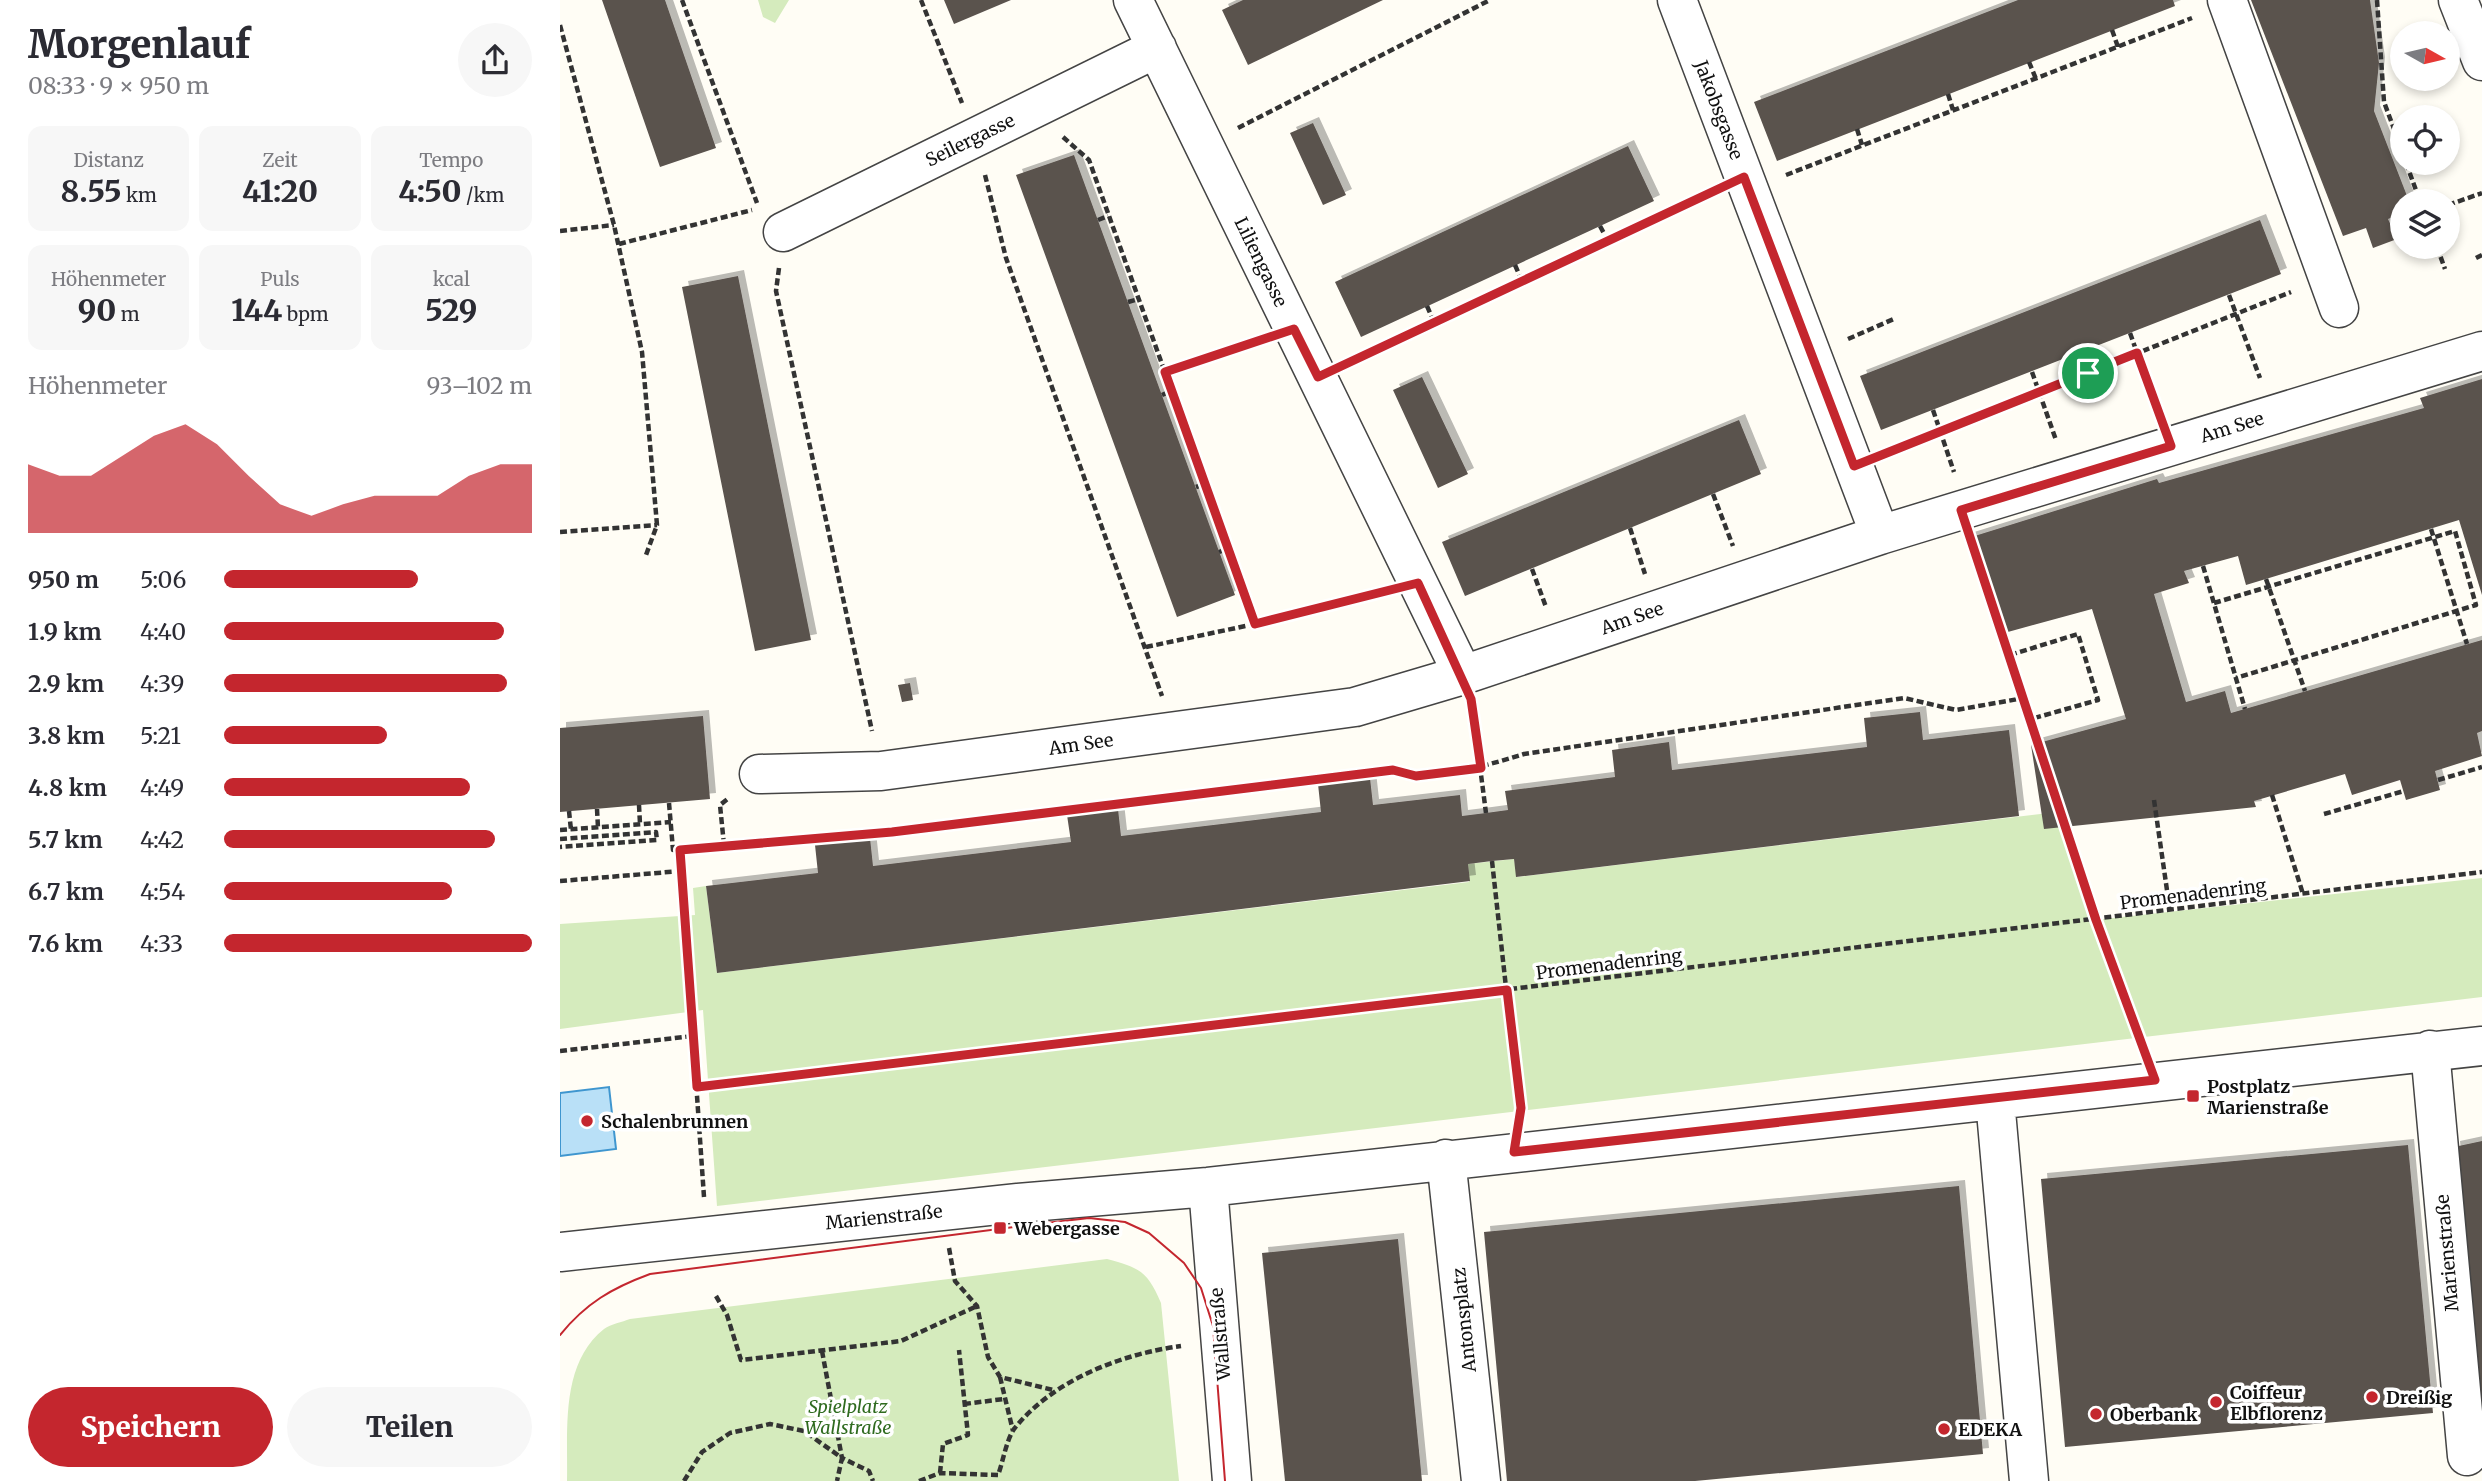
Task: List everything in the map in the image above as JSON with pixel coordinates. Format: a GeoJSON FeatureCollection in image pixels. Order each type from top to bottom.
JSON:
{"type":"FeatureCollection","features":[{"type":"Feature","properties":{"kind":"street","name":"Liliengasse"},"geometry":{"type":"LineString","coordinates":[[1133,0],[1463,675]]}},
{"type":"Feature","properties":{"kind":"street","name":"Jakobsgasse"},"geometry":{"type":"LineString","coordinates":[[1677,0],[1880,535]]}},
{"type":"Feature","properties":{"kind":"street"},"geometry":{"type":"LineString","coordinates":[[2458,0],[2482,61]]}},
{"type":"Feature","properties":{"kind":"street"},"geometry":{"type":"LineString","coordinates":[[2212,8],[2339,308]]}},
{"type":"Feature","properties":{"kind":"street","name":"Seilergasse"},"geometry":{"type":"LineString","coordinates":[[783,232],[1157,48]]}},
{"type":"Feature","properties":{"kind":"street","name":"Am See"},"geometry":{"type":"LineString","coordinates":[[759,774],[881,771],[1355,707],[1463,675],[1880,535],[1958,494],[2171,446],[2482,351]]}},
{"type":"Feature","properties":{"kind":"street","name":"Marienstraße"},"geometry":{"type":"LineString","coordinates":[[560,1252],[1018,1203],[1208,1187],[2155,1080],[2482,1046]]}},
{"type":"Feature","properties":{"kind":"street","name":"Marienstraße"},"geometry":{"type":"LineString","coordinates":[[2430,1050],[2467,1456]]}},
{"type":"Feature","properties":{"kind":"street"},"geometry":{"type":"LineString","coordinates":[[1995,1100],[2029,1481]]}},
{"type":"Feature","properties":{"kind":"street","name":"Antonsplatz"},"geometry":{"type":"LineString","coordinates":[[1446,1159],[1480,1481]]}},
{"type":"Feature","properties":{"kind":"street","name":"Wallstraße"},"geometry":{"type":"LineString","coordinates":[[1208,1187],[1232,1481]]}},
{"type":"Feature","properties":{"kind":"path"},"geometry":{"type":"LineString","coordinates":[[619,244],[760,209],[682,0]]}},
{"type":"Feature","properties":{"kind":"path"},"geometry":{"type":"LineString","coordinates":[[921,0],[976,137],[1006,258],[1174,731]]}},
{"type":"Feature","properties":{"kind":"path"},"geometry":{"type":"LineString","coordinates":[[1204,145],[1490,0]]}},
{"type":"Feature","properties":{"kind":"path"},"geometry":{"type":"LineString","coordinates":[[2377,0],[2384,102],[2390,118]]}},
{"type":"Feature","properties":{"kind":"path"},"geometry":{"type":"LineString","coordinates":[[1318,377],[1608,241],[1747,183],[1862,145],[2212,8]]}},
{"type":"Feature","properties":{"kind":"path"},"geometry":{"type":"LineString","coordinates":[[560,25],[619,244],[642,352],[657,525],[646,555]]}},
{"type":"Feature","properties":{"kind":"path"},"geometry":{"type":"LineString","coordinates":[[2112,30],[2118,47]]}},
{"type":"Feature","properties":{"kind":"path"},"geometry":{"type":"LineString","coordinates":[[2029,62],[2036,79]]}},
{"type":"Feature","properties":{"kind":"path"},"geometry":{"type":"LineString","coordinates":[[1948,94],[1953,110]]}},
{"type":"Feature","properties":{"kind":"path"},"geometry":{"type":"LineString","coordinates":[[1032,110],[1089,160],[1255,624]]}},
{"type":"Feature","properties":{"kind":"path"},"geometry":{"type":"LineString","coordinates":[[1857,129],[1862,145]]}},
{"type":"Feature","properties":{"kind":"path"},"geometry":{"type":"LineString","coordinates":[[2460,201],[2482,193]]}},
{"type":"Feature","properties":{"kind":"path"},"geometry":{"type":"LineString","coordinates":[[1098,220],[1108,216]]}},
{"type":"Feature","properties":{"kind":"path"},"geometry":{"type":"LineString","coordinates":[[560,230],[614,225]]}},
{"type":"Feature","properties":{"kind":"path"},"geometry":{"type":"LineString","coordinates":[[1601,226],[1608,241]]}},
{"type":"Feature","properties":{"kind":"path"},"geometry":{"type":"LineString","coordinates":[[783,232],[776,292],[881,771]]}},
{"type":"Feature","properties":{"kind":"path"},"geometry":{"type":"LineString","coordinates":[[2476,258],[2482,255]]}},
{"type":"Feature","properties":{"kind":"path"},"geometry":{"type":"LineString","coordinates":[[2441,259],[2445,269]]}},
{"type":"Feature","properties":{"kind":"path"},"geometry":{"type":"LineString","coordinates":[[1515,265],[1522,281]]}},
{"type":"Feature","properties":{"kind":"path"},"geometry":{"type":"LineString","coordinates":[[1854,466],[2301,287]]}},
{"type":"Feature","properties":{"kind":"path"},"geometry":{"type":"LineString","coordinates":[[2229,295],[2274,415]]}},
{"type":"Feature","properties":{"kind":"path"},"geometry":{"type":"LineString","coordinates":[[1128,302],[1139,299]]}},
{"type":"Feature","properties":{"kind":"path"},"geometry":{"type":"LineString","coordinates":[[1427,306],[1434,322]]}},
{"type":"Feature","properties":{"kind":"path"},"geometry":{"type":"LineString","coordinates":[[1811,354],[1896,318]]}},
{"type":"Feature","properties":{"kind":"path"},"geometry":{"type":"LineString","coordinates":[[1165,372],[1294,329]]}},
{"type":"Feature","properties":{"kind":"path"},"geometry":{"type":"LineString","coordinates":[[2130,333],[2171,446]]}},
{"type":"Feature","properties":{"kind":"path"},"geometry":{"type":"LineString","coordinates":[[2032,372],[2058,445]]}},
{"type":"Feature","properties":{"kind":"path"},"geometry":{"type":"LineString","coordinates":[[1162,395],[1171,391]]}},
{"type":"Feature","properties":{"kind":"path"},"geometry":{"type":"LineString","coordinates":[[1933,410],[2096,920],[2155,1080]]}},
{"type":"Feature","properties":{"kind":"path"},"geometry":{"type":"LineString","coordinates":[[1196,488],[1205,484]]}},
{"type":"Feature","properties":{"kind":"path"},"geometry":{"type":"LineString","coordinates":[[1713,494],[1737,556]]}},
{"type":"Feature","properties":{"kind":"path"},"geometry":{"type":"LineString","coordinates":[[560,532],[657,525]]}},
{"type":"Feature","properties":{"kind":"path"},"geometry":{"type":"LineString","coordinates":[[1630,528],[1648,586]]}},
{"type":"Feature","properties":{"kind":"path"},"geometry":{"type":"LineString","coordinates":[[2431,528],[2467,644]]}},
{"type":"Feature","properties":{"kind":"path"},"geometry":{"type":"LineString","coordinates":[[2214,603],[2455,531],[2476,605],[2236,678]]}},
{"type":"Feature","properties":{"kind":"path"},"geometry":{"type":"LineString","coordinates":[[1219,552],[1227,549]]}},
{"type":"Feature","properties":{"kind":"path"},"geometry":{"type":"LineString","coordinates":[[2203,566],[2245,709]]}},
{"type":"Feature","properties":{"kind":"path"},"geometry":{"type":"LineString","coordinates":[[1532,569],[1547,608]]}},
{"type":"Feature","properties":{"kind":"path"},"geometry":{"type":"LineString","coordinates":[[2266,579],[2305,691]]}},
{"type":"Feature","properties":{"kind":"path"},"geometry":{"type":"LineString","coordinates":[[1146,648],[1418,583]]}},
{"type":"Feature","properties":{"kind":"path"},"geometry":{"type":"LineString","coordinates":[[2010,655],[2078,634],[2098,699],[2031,719]]}},
{"type":"Feature","properties":{"kind":"path"},"geometry":{"type":"LineString","coordinates":[[1463,675],[1471,699],[1486,813]]}},
{"type":"Feature","properties":{"kind":"path"},"geometry":{"type":"LineString","coordinates":[[669,803],[673,850],[680,850],[892,832],[1393,770],[1416,776],[1481,768],[1524,754],[1903,698],[1956,710],[2024,698]]}},
{"type":"Feature","properties":{"kind":"path"},"geometry":{"type":"LineString","coordinates":[[2438,780],[2482,767]]}},
{"type":"Feature","properties":{"kind":"path"},"geometry":{"type":"LineString","coordinates":[[2325,814],[2403,790]]}},
{"type":"Feature","properties":{"kind":"path"},"geometry":{"type":"LineString","coordinates":[[2272,795],[2303,894]]}},
{"type":"Feature","properties":{"kind":"path"},"geometry":{"type":"LineString","coordinates":[[2154,800],[2170,911]]}},
{"type":"Feature","properties":{"kind":"path"},"geometry":{"type":"LineString","coordinates":[[639,805],[640,824]]}},
{"type":"Feature","properties":{"kind":"path"},"geometry":{"type":"LineString","coordinates":[[720,805],[724,845]]}},
{"type":"Feature","properties":{"kind":"path"},"geometry":{"type":"LineString","coordinates":[[597,808],[598,828]]}},
{"type":"Feature","properties":{"kind":"path"},"geometry":{"type":"LineString","coordinates":[[569,811],[570,830]]}},
{"type":"Feature","properties":{"kind":"path"},"geometry":{"type":"LineString","coordinates":[[560,830],[671,822]]}},
{"type":"Feature","properties":{"kind":"path"},"geometry":{"type":"LineString","coordinates":[[560,839],[656,832],[657,840],[560,848]]}},
{"type":"Feature","properties":{"kind":"path"},"geometry":{"type":"LineString","coordinates":[[680,850],[704,1199]]}},
{"type":"Feature","properties":{"kind":"path"},"geometry":{"type":"LineString","coordinates":[[1492,862],[1521,1108],[1514,1152]]}},
{"type":"Feature","properties":{"kind":"path"},"geometry":{"type":"LineString","coordinates":[[560,881],[681,871]]}},
{"type":"Feature","properties":{"kind":"path","name":"Promenadenring"},"geometry":{"type":"LineString","coordinates":[[697,1087],[2482,872]]}},
{"type":"Feature","properties":{"kind":"path"},"geometry":{"type":"LineString","coordinates":[[560,1051],[693,1036]]}},
{"type":"Feature","properties":{"kind":"path"},"geometry":{"type":"LineString","coordinates":[[948,1245],[956,1281],[977,1306],[988,1357],[1000,1377],[1013,1431]]}},
{"type":"Feature","properties":{"kind":"path"},"geometry":{"type":"LineString","coordinates":[[716,1296],[727,1315],[741,1360],[901,1341],[977,1306]]}},
{"type":"Feature","properties":{"kind":"path"},"geometry":{"type":"LineString","coordinates":[[919,1481],[940,1474],[999,1478],[1013,1431],[1054,1390],[1101,1368],[1165,1348],[1220,1341]]}},
{"type":"Feature","properties":{"kind":"path"},"geometry":{"type":"LineString","coordinates":[[940,1474],[943,1444],[968,1435],[959,1350]]}},
{"type":"Feature","properties":{"kind":"path"},"geometry":{"type":"LineString","coordinates":[[822,1351],[842,1458],[837,1481]]}},
{"type":"Feature","properties":{"kind":"path"},"geometry":{"type":"LineString","coordinates":[[1000,1377],[1054,1390]]}},
{"type":"Feature","properties":{"kind":"path"},"geometry":{"type":"LineString","coordinates":[[964,1404],[1004,1398]]}},
{"type":"Feature","properties":{"kind":"path"},"geometry":{"type":"LineString","coordinates":[[684,1481],[702,1452],[730,1433],[770,1424],[804,1431],[842,1458],[869,1471],[873,1481]]}},
{"type":"Feature","properties":{"kind":"green space"},"geometry":{"type":"Polygon","coordinates":[[[758,0],[789,0],[775,23],[763,17],[758,0]]]}},
{"type":"Feature","properties":{"kind":"green space"},"geometry":{"type":"Polygon","coordinates":[[[2057,812],[2094,920],[2482,878],[2482,997],[717,1206],[703,1010],[560,1029],[560,924],[695,915],[693,888],[706,886],[717,973],[1469,882],[1468,864],[1514,859],[1517,877],[2057,812]]]}},
{"type":"Feature","properties":{"kind":"green space","name":"Spielplatz Wallstraße"},"geometry":{"type":"Polygon","coordinates":[[[1107,1259],[1141,1272],[1151,1283],[1161,1303],[1179,1481],[567,1481],[569,1399],[573,1379],[590,1343],[610,1326],[630,1319],[1107,1259]]]}},
{"type":"Feature","properties":{"kind":"water","name":"Schalenbrunnen"},"geometry":{"type":"Polygon","coordinates":[[[609,1087],[616,1149],[560,1156],[560,1093],[609,1087]]]}},
{"type":"Feature","properties":{"kind":"building"},"geometry":{"type":"Polygon","coordinates":[[[602,0],[665,0],[716,148],[660,167],[602,0]]]}},
{"type":"Feature","properties":{"kind":"building"},"geometry":{"type":"Polygon","coordinates":[[[944,0],[1011,0],[954,24],[944,0]]]}},
{"type":"Feature","properties":{"kind":"building"},"geometry":{"type":"Polygon","coordinates":[[[1243,0],[1383,0],[1248,65],[1222,10],[1243,0]]]}},
{"type":"Feature","properties":{"kind":"building"},"geometry":{"type":"Polygon","coordinates":[[[2018,0],[2173,0],[2175,6],[1777,161],[1754,102],[2018,0]]]}},
{"type":"Feature","properties":{"kind":"building"},"geometry":{"type":"Polygon","coordinates":[[[2251,0],[2370,0],[2379,63],[2374,111],[2390,152],[2390,175],[2399,175],[2404,189],[2390,189],[2390,242],[2373,248],[2366,228],[2343,236],[2251,0]]]}},
{"type":"Feature","properties":{"kind":"building"},"geometry":{"type":"Polygon","coordinates":[[[1313,123],[1346,195],[1323,205],[1290,133],[1313,123]]]}},
{"type":"Feature","properties":{"kind":"building"},"geometry":{"type":"Polygon","coordinates":[[[1628,146],[1654,201],[1361,337],[1335,282],[1628,146]]]}},
{"type":"Feature","properties":{"kind":"building"},"geometry":{"type":"Polygon","coordinates":[[[1074,155],[1235,595],[1177,617],[1016,175],[1074,155]]]}},
{"type":"Feature","properties":{"kind":"building"},"geometry":{"type":"Polygon","coordinates":[[[2260,220],[2281,274],[1881,430],[1860,376],[2260,220]]]}},
{"type":"Feature","properties":{"kind":"building"},"geometry":{"type":"Polygon","coordinates":[[[738,276],[811,640],[755,651],[682,287],[738,276]]]}},
{"type":"Feature","properties":{"kind":"building"},"geometry":{"type":"Polygon","coordinates":[[[1422,377],[1468,474],[1438,488],[1393,390],[1422,377]]]}},
{"type":"Feature","properties":{"kind":"building"},"geometry":{"type":"Polygon","coordinates":[[[2482,379],[2482,595],[2459,520],[2246,585],[2238,556],[2184,571],[2189,583],[2154,594],[2186,702],[2225,691],[2231,713],[2482,640],[2482,731],[2477,733],[2482,756],[2435,771],[2440,790],[2406,800],[2400,780],[2352,795],[2345,774],[2254,801],[2256,807],[2044,829],[2031,745],[2126,719],[2092,609],[1997,635],[1965,539],[2157,479],[2159,483],[2424,408],[2420,398],[2482,379]]]}},
{"type":"Feature","properties":{"kind":"building"},"geometry":{"type":"Polygon","coordinates":[[[1739,420],[1761,474],[1465,596],[1442,542],[1739,420]]]}},
{"type":"Feature","properties":{"kind":"building"},"geometry":{"type":"Polygon","coordinates":[[[910,683],[913,700],[902,702],[898,685],[910,683]]]}},
{"type":"Feature","properties":{"kind":"building"},"geometry":{"type":"Polygon","coordinates":[[[1920,712],[1923,740],[2009,730],[2019,816],[1516,877],[1514,859],[1492,861],[1468,864],[1470,881],[717,973],[706,886],[818,873],[815,845],[870,838],[873,866],[1071,842],[1067,815],[1118,809],[1121,836],[1321,812],[1318,784],[1370,778],[1373,805],[1460,795],[1462,816],[1508,810],[1505,791],[1615,777],[1612,750],[1669,742],[1672,770],[1867,747],[1864,718],[1920,712]]]}},
{"type":"Feature","properties":{"kind":"building"},"geometry":{"type":"Polygon","coordinates":[[[703,716],[710,799],[560,812],[560,728],[703,716]]]}},
{"type":"Feature","properties":{"kind":"building"},"geometry":{"type":"Polygon","coordinates":[[[2482,1141],[2482,1406],[2480,1406],[2454,1147],[2482,1141]]]}},
{"type":"Feature","properties":{"kind":"building"},"geometry":{"type":"Polygon","coordinates":[[[2408,1145],[2433,1413],[2065,1447],[2041,1179],[2408,1145]]]}},
{"type":"Feature","properties":{"kind":"building"},"geometry":{"type":"Polygon","coordinates":[[[1959,1186],[1983,1454],[1695,1481],[1507,1481],[1484,1232],[1959,1186]]]}},
{"type":"Feature","properties":{"kind":"building"},"geometry":{"type":"Polygon","coordinates":[[[1398,1239],[1422,1481],[1285,1481],[1262,1253],[1398,1239]]]}},
{"type":"Feature","properties":{"kind":"tram line"},"geometry":{"type":"LineString","coordinates":[[560,1335],[590,1305],[624,1285],[650,1274],[1089,1218],[1125,1222],[1149,1233],[1184,1263],[1201,1288],[1213,1326],[1225,1481]]}},
{"type":"Feature","properties":{"kind":"place","name":"Postplatz Marienstraße"},"geometry":{"type":"Point","coordinates":[2193,1096]}},
{"type":"Feature","properties":{"kind":"place","name":"Schalenbrunnen"},"geometry":{"type":"Point","coordinates":[587,1121]}},
{"type":"Feature","properties":{"kind":"place","name":"Webergasse"},"geometry":{"type":"Point","coordinates":[1000,1228]}},
{"type":"Feature","properties":{"kind":"place","name":"Dreißig"},"geometry":{"type":"Point","coordinates":[2372,1397]}},
{"type":"Feature","properties":{"kind":"place","name":"Coiffeur Elbflorenz"},"geometry":{"type":"Point","coordinates":[2216,1402]}},
{"type":"Feature","properties":{"kind":"place","name":"Oberbank"},"geometry":{"type":"Point","coordinates":[2096,1414]}},
{"type":"Feature","properties":{"kind":"place","name":"EDEKA"},"geometry":{"type":"Point","coordinates":[1944,1429]}},
{"type":"Feature","properties":{"kind":"route"},"geometry":{"type":"LineString","coordinates":[[1744,177],[1854,466],[2088,373],[2137,353],[2171,446],[1961,510],[2096,920],[2155,1080],[1514,1152],[1521,1108],[1507,990],[697,1087],[680,850],[892,832],[1393,770],[1416,776],[1481,768],[1471,699],[1463,675],[1418,583],[1255,624],[1165,372],[1294,329],[1318,377],[1744,177]]}}]}
